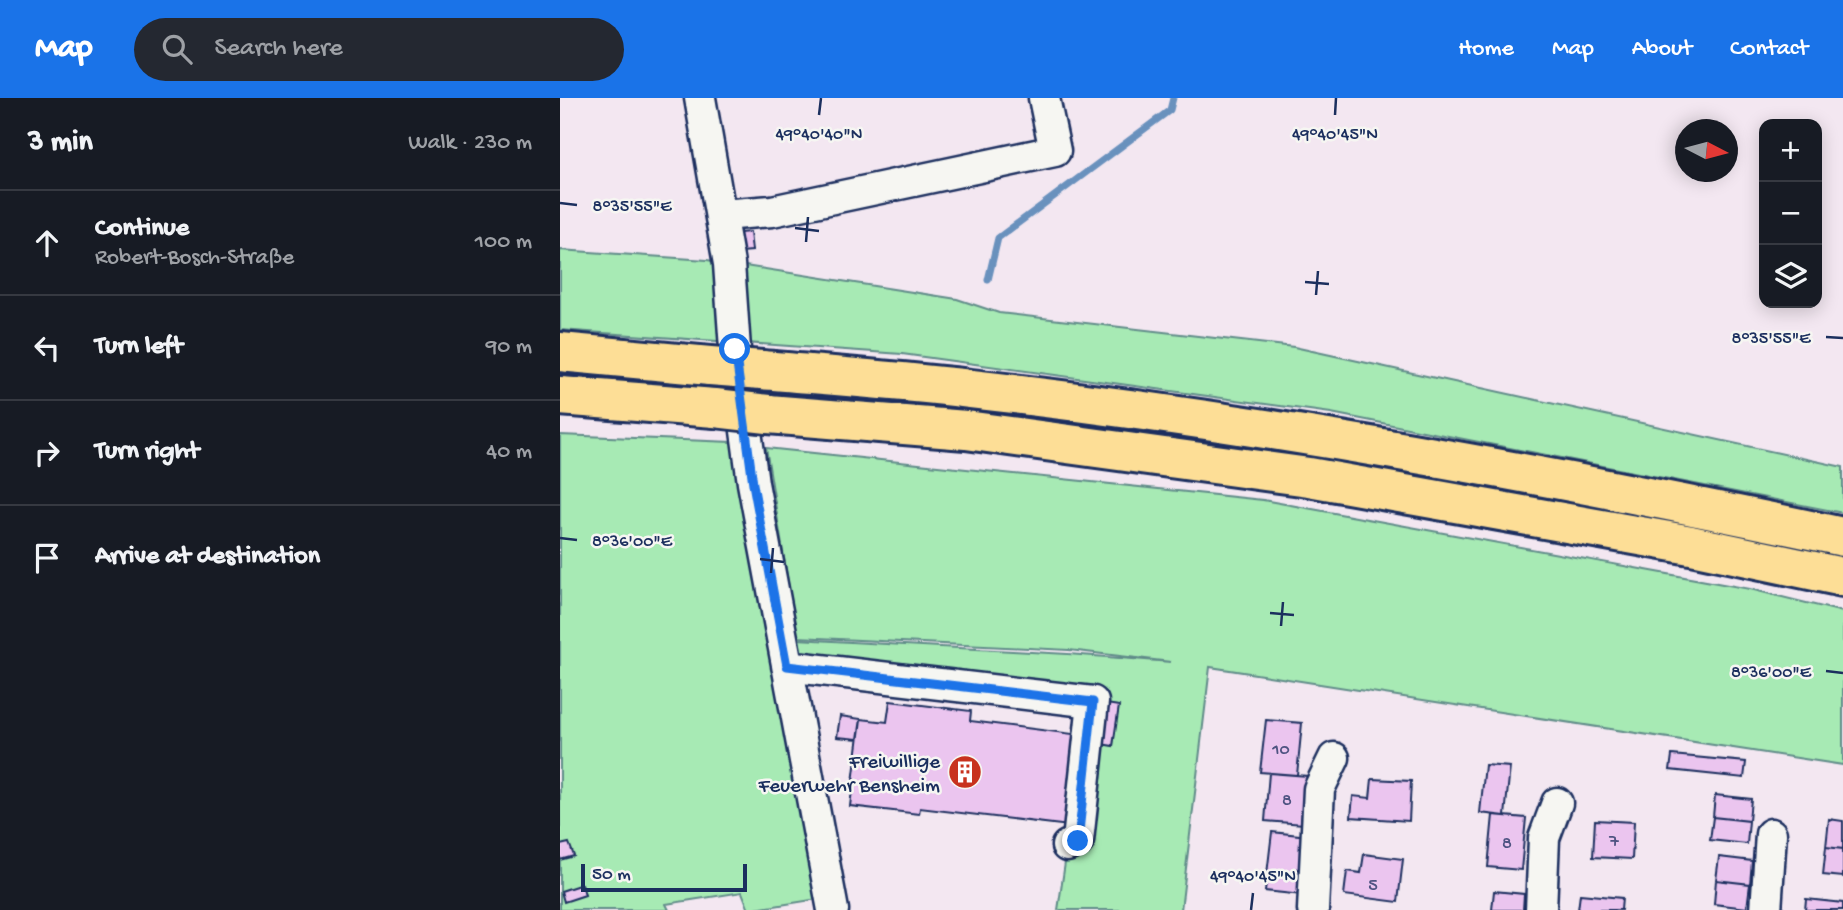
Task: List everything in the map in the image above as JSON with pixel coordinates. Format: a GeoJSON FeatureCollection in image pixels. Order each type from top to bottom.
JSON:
{"type":"FeatureCollection","features":[{"type":"Feature","properties":{"kind":"highway"},"geometry":{"type":"LineString","coordinates":[[560,352],[969,388],[1305,436],[1700,506],[1843,537]]}},
{"type":"Feature","properties":{"kind":"highway"},"geometry":{"type":"LineString","coordinates":[[560,396],[966,429],[1309,477],[1691,545],[1843,577]]}},
{"type":"Feature","properties":{"kind":"street"},"geometry":{"type":"LineString","coordinates":[[699,98],[729,264],[735,349],[753,484],[833,910]]}},
{"type":"Feature","properties":{"kind":"street"},"geometry":{"type":"LineString","coordinates":[[721,215],[772,211],[1055,151],[1044,98]]}},
{"type":"Feature","properties":{"kind":"street"},"geometry":{"type":"LineString","coordinates":[[787,666],[1093,702],[1078,841],[1067,846]]}},
{"type":"Feature","properties":{"kind":"street"},"geometry":{"type":"LineString","coordinates":[[1313,910],[1319,789],[1334,758]]}},
{"type":"Feature","properties":{"kind":"street"},"geometry":{"type":"LineString","coordinates":[[1541,910],[1544,838],[1557,803]]}},
{"type":"Feature","properties":{"kind":"street"},"geometry":{"type":"LineString","coordinates":[[1766,910],[1771,834]]}},
{"type":"Feature","properties":{"kind":"green space"},"geometry":{"type":"Polygon","coordinates":[[[560,250],[707,260],[957,299],[999,313],[1294,347],[1843,467],[1843,513],[1331,413],[902,354],[560,330],[560,250]]]}},
{"type":"Feature","properties":{"kind":"green space"},"geometry":{"type":"Polygon","coordinates":[[[560,435],[732,442],[818,899],[749,910],[742,892],[666,904],[669,910],[560,910],[560,435]]]}},
{"type":"Feature","properties":{"kind":"green space"},"geometry":{"type":"Polygon","coordinates":[[[766,448],[1263,500],[1750,589],[1843,612],[1843,765],[1210,667],[1181,910],[1058,910],[1066,856],[1095,743],[1113,745],[1118,706],[800,661],[797,639],[1171,662],[1069,650],[797,637],[766,448]]]}},
{"type":"Feature","properties":{"kind":"building"},"geometry":{"type":"Polygon","coordinates":[[[750,232],[752,251],[741,252],[739,233],[750,232]]]}},
{"type":"Feature","properties":{"kind":"building","name":"Freiwillige Feuerwehr Bensheim"},"geometry":{"type":"Polygon","coordinates":[[[890,701],[971,711],[970,721],[1081,735],[1069,826],[920,808],[919,814],[850,806],[861,719],[887,722],[890,701]]]}},
{"type":"Feature","properties":{"kind":"building"},"geometry":{"type":"Polygon","coordinates":[[[1100,703],[1119,706],[1113,746],[1095,743],[1100,703]]]}},
{"type":"Feature","properties":{"kind":"building"},"geometry":{"type":"Polygon","coordinates":[[[840,716],[861,719],[858,739],[837,737],[840,716]]]}},
{"type":"Feature","properties":{"kind":"building"},"geometry":{"type":"Polygon","coordinates":[[[1266,720],[1302,723],[1297,775],[1260,772],[1266,720]]]}},
{"type":"Feature","properties":{"kind":"building"},"geometry":{"type":"Polygon","coordinates":[[[1672,755],[1746,762],[1744,778],[1670,770],[1672,755]]]}},
{"type":"Feature","properties":{"kind":"building"},"geometry":{"type":"Polygon","coordinates":[[[1485,765],[1510,767],[1505,816],[1480,813],[1485,765]]]}},
{"type":"Feature","properties":{"kind":"building"},"geometry":{"type":"Polygon","coordinates":[[[1269,773],[1308,776],[1304,824],[1265,821],[1269,773]]]}},
{"type":"Feature","properties":{"kind":"building"},"geometry":{"type":"Polygon","coordinates":[[[1372,779],[1411,781],[1409,821],[1351,817],[1353,796],[1370,798],[1372,779]]]}},
{"type":"Feature","properties":{"kind":"building"},"geometry":{"type":"Polygon","coordinates":[[[1715,795],[1751,799],[1749,821],[1713,817],[1715,795]]]}},
{"type":"Feature","properties":{"kind":"building"},"geometry":{"type":"Polygon","coordinates":[[[1493,815],[1526,818],[1521,870],[1488,867],[1493,815]]]}},
{"type":"Feature","properties":{"kind":"building"},"geometry":{"type":"Polygon","coordinates":[[[1713,817],[1749,821],[1747,844],[1710,840],[1713,817]]]}},
{"type":"Feature","properties":{"kind":"building"},"geometry":{"type":"Polygon","coordinates":[[[1829,819],[1843,821],[1843,849],[1826,847],[1829,819]]]}},
{"type":"Feature","properties":{"kind":"building"},"geometry":{"type":"Polygon","coordinates":[[[1595,820],[1634,822],[1632,859],[1593,857],[1595,820]]]}},
{"type":"Feature","properties":{"kind":"building"},"geometry":{"type":"Polygon","coordinates":[[[1272,832],[1308,836],[1302,895],[1265,891],[1272,832]]]}},
{"type":"Feature","properties":{"kind":"building"},"geometry":{"type":"Polygon","coordinates":[[[569,843],[574,856],[560,860],[560,845],[569,843]]]}},
{"type":"Feature","properties":{"kind":"building"},"geometry":{"type":"Polygon","coordinates":[[[1826,847],[1843,849],[1843,877],[1823,875],[1826,847]]]}},
{"type":"Feature","properties":{"kind":"building"},"geometry":{"type":"Polygon","coordinates":[[[1364,854],[1403,859],[1398,902],[1344,895],[1347,871],[1361,873],[1364,854]]]}},
{"type":"Feature","properties":{"kind":"building"},"geometry":{"type":"Polygon","coordinates":[[[1719,857],[1752,861],[1750,884],[1716,880],[1719,857]]]}},
{"type":"Feature","properties":{"kind":"building"},"geometry":{"type":"Polygon","coordinates":[[[1716,880],[1750,884],[1747,908],[1714,904],[1716,880]]]}},
{"type":"Feature","properties":{"kind":"building"},"geometry":{"type":"Polygon","coordinates":[[[582,884],[585,895],[564,902],[561,891],[582,884]]]}},
{"type":"Feature","properties":{"kind":"building"},"geometry":{"type":"Polygon","coordinates":[[[1494,891],[1524,894],[1523,910],[1492,910],[1494,891]]]}},
{"type":"Feature","properties":{"kind":"building"},"geometry":{"type":"Polygon","coordinates":[[[1580,894],[1622,898],[1621,910],[1578,910],[1580,894]]]}},
{"type":"Feature","properties":{"kind":"building"},"geometry":{"type":"Polygon","coordinates":[[[1806,899],[1843,903],[1843,910],[1805,910],[1806,899]]]}},
{"type":"Feature","properties":{"kind":"waterway"},"geometry":{"type":"LineString","coordinates":[[988,280],[998,238],[1170,110],[1173,98]]}},
{"type":"Feature","properties":{"kind":"place","name":"Freiwillige Feuerwehr Bensheim"},"geometry":{"type":"Point","coordinates":[965,772]}},
{"type":"Feature","properties":{"kind":"route"},"geometry":{"type":"LineString","coordinates":[[735,349],[753,484],[787,666],[1093,702],[1078,841]]}}]}
